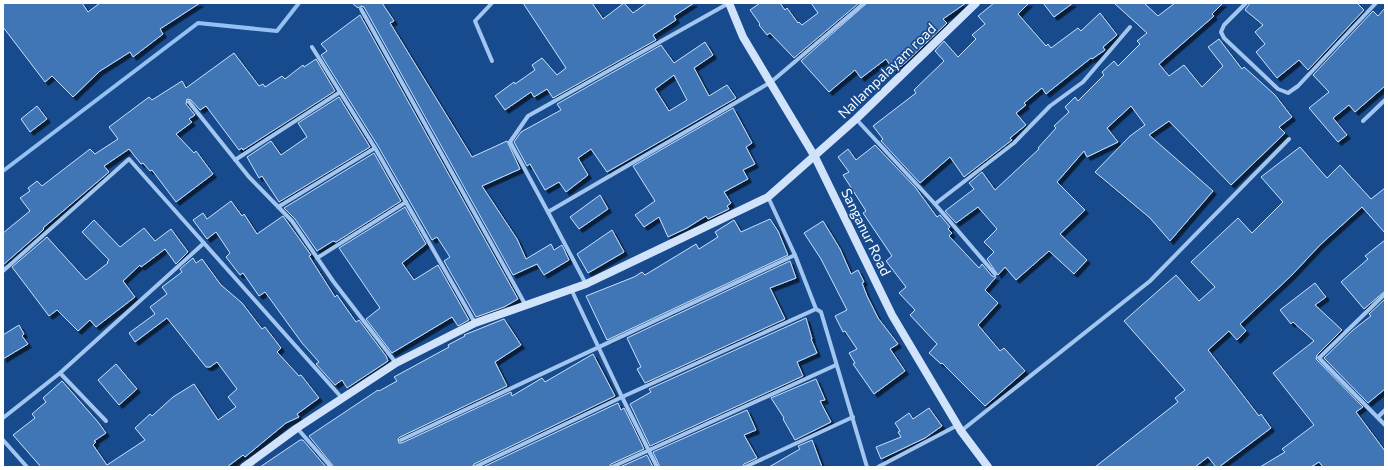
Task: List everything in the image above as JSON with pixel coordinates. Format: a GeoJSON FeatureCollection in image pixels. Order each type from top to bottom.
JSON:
{"type":"FeatureCollection","features":[{"type":"Feature","properties":{"kind":"street"},"geometry":{"type":"LineString","coordinates":[[492,3],[475,21],[492,61]]}},
{"type":"Feature","properties":{"kind":"street"},"geometry":{"type":"LineString","coordinates":[[586,284],[510,142],[528,116],[729,3]]}},
{"type":"Feature","properties":{"kind":"street","name":"Sanganur Road"},"geometry":{"type":"LineString","coordinates":[[729,3],[744,37],[815,157],[892,315],[960,428],[988,467]]}},
{"type":"Feature","properties":{"kind":"street"},"geometry":{"type":"LineString","coordinates":[[548,212],[771,82],[864,3]]}},
{"type":"Feature","properties":{"kind":"street","name":"Nallampalayam road"},"geometry":{"type":"LineString","coordinates":[[244,467],[297,428],[396,363],[475,323],[525,304],[586,284],[768,197],[815,157],[856,119],[976,3]]}},
{"type":"Feature","properties":{"kind":"street"},"geometry":{"type":"LineString","coordinates":[[1246,3],[1224,25],[1221,32],[1224,38],[1278,89],[1288,93],[1298,86],[1376,3]]}},
{"type":"Feature","properties":{"kind":"street"},"geometry":{"type":"LineString","coordinates":[[361,9],[525,304]]}},
{"type":"Feature","properties":{"kind":"street"},"geometry":{"type":"LineString","coordinates":[[935,204],[1014,143],[1050,106],[1083,82],[1130,28]]}},
{"type":"Feature","properties":{"kind":"street"},"geometry":{"type":"LineString","coordinates":[[312,47],[406,202],[475,323]]}},
{"type":"Feature","properties":{"kind":"street"},"geometry":{"type":"LineString","coordinates":[[235,160],[340,92]]}},
{"type":"Feature","properties":{"kind":"street"},"geometry":{"type":"LineString","coordinates":[[1363,121],[1385,100]]}},
{"type":"Feature","properties":{"kind":"street"},"geometry":{"type":"LineString","coordinates":[[189,102],[235,160],[292,222],[317,258],[396,363]]}},
{"type":"Feature","properties":{"kind":"street"},"geometry":{"type":"LineString","coordinates":[[856,119],[935,204],[995,274]]}},
{"type":"Feature","properties":{"kind":"street"},"geometry":{"type":"LineString","coordinates":[[878,467],[960,428],[1150,281],[1289,139]]}},
{"type":"Feature","properties":{"kind":"street"},"geometry":{"type":"LineString","coordinates":[[278,207],[374,148]]}},
{"type":"Feature","properties":{"kind":"street"},"geometry":{"type":"LineString","coordinates":[[3,271],[129,160],[342,399]]}},
{"type":"Feature","properties":{"kind":"street"},"geometry":{"type":"LineString","coordinates":[[768,197],[795,256],[816,309],[821,312],[867,467]]}},
{"type":"Feature","properties":{"kind":"street"},"geometry":{"type":"LineString","coordinates":[[317,258],[406,202]]}},
{"type":"Feature","properties":{"kind":"street"},"geometry":{"type":"LineString","coordinates":[[3,418],[60,373],[204,243]]}},
{"type":"Feature","properties":{"kind":"street"},"geometry":{"type":"LineString","coordinates":[[401,440],[598,346],[795,256]]}},
{"type":"Feature","properties":{"kind":"street"},"geometry":{"type":"LineString","coordinates":[[571,288],[622,397],[657,467]]}},
{"type":"Feature","properties":{"kind":"street"},"geometry":{"type":"LineString","coordinates":[[1385,294],[1319,358],[1385,424]]}},
{"type":"Feature","properties":{"kind":"street"},"geometry":{"type":"LineString","coordinates":[[475,467],[622,397],[816,309]]}},
{"type":"Feature","properties":{"kind":"street"},"geometry":{"type":"LineString","coordinates":[[612,467],[836,365]]}},
{"type":"Feature","properties":{"kind":"street"},"geometry":{"type":"LineString","coordinates":[[60,373],[106,421]]}},
{"type":"Feature","properties":{"kind":"street"},"geometry":{"type":"LineString","coordinates":[[1378,417],[1385,410]]}},
{"type":"Feature","properties":{"kind":"street"},"geometry":{"type":"LineString","coordinates":[[745,467],[853,417]]}},
{"type":"Feature","properties":{"kind":"street"},"geometry":{"type":"LineString","coordinates":[[297,428],[331,467]]}},
{"type":"Feature","properties":{"kind":"street"},"geometry":{"type":"LineString","coordinates":[[3,440],[27,467]]}},
{"type":"Feature","properties":{"kind":"building"},"geometry":{"type":"Polygon","coordinates":[[[3,3],[82,3],[88,12],[100,3],[200,3],[160,29],[163,34],[133,57],[130,52],[100,71],[73,97],[52,76],[45,82],[3,27],[3,3]]]}},
{"type":"Feature","properties":{"kind":"building"},"geometry":{"type":"Polygon","coordinates":[[[352,3],[382,3],[394,21],[390,23],[472,157],[507,141],[520,169],[482,186],[517,239],[526,259],[551,244],[554,250],[562,245],[569,260],[544,275],[537,264],[513,275],[364,7],[361,6],[358,8],[352,3]]]}},
{"type":"Feature","properties":{"kind":"building"},"geometry":{"type":"Polygon","coordinates":[[[523,3],[592,3],[603,19],[624,3],[633,13],[647,3],[694,3],[674,16],[676,20],[653,35],[656,40],[553,98],[547,89],[534,97],[531,92],[505,110],[495,96],[514,82],[515,84],[535,70],[532,65],[542,58],[557,75],[566,68],[523,3]]]}},
{"type":"Feature","properties":{"kind":"building"},"geometry":{"type":"Polygon","coordinates":[[[760,3],[780,3],[785,10],[787,8],[798,23],[799,22],[802,25],[818,13],[811,3],[859,3],[794,58],[770,33],[767,35],[759,25],[760,24],[750,10],[760,3]]]}},
{"type":"Feature","properties":{"kind":"building"},"geometry":{"type":"Polygon","coordinates":[[[867,3],[966,3],[943,19],[947,23],[904,64],[894,71],[886,59],[861,78],[855,70],[829,92],[801,61],[867,3]]]}},
{"type":"Feature","properties":{"kind":"building"},"geometry":{"type":"Polygon","coordinates":[[[994,3],[1029,3],[1018,14],[1046,46],[1048,44],[1051,48],[1078,28],[1081,31],[1100,13],[1117,35],[1103,47],[1105,50],[1092,59],[1091,58],[1046,94],[1042,88],[1024,103],[1026,105],[1016,113],[1026,125],[1010,138],[1012,140],[964,177],[950,157],[920,183],[881,141],[883,139],[873,126],[916,93],[914,90],[944,61],[935,51],[944,41],[958,57],[976,39],[972,35],[985,24],[978,16],[994,3]]]}},
{"type":"Feature","properties":{"kind":"building"},"geometry":{"type":"Polygon","coordinates":[[[1043,3],[1073,3],[1054,17],[1043,3]]]}},
{"type":"Feature","properties":{"kind":"building"},"geometry":{"type":"Polygon","coordinates":[[[1114,3],[1144,3],[1158,16],[1175,3],[1223,3],[1212,14],[1214,16],[1159,64],[1169,76],[1184,65],[1202,87],[1223,66],[1208,47],[1219,39],[1242,69],[1244,67],[1275,95],[1292,117],[1279,127],[1285,133],[1231,185],[1169,121],[1149,135],[1213,191],[1170,241],[1150,218],[1095,172],[1130,136],[1145,125],[1131,106],[1107,128],[1118,142],[1087,157],[1084,151],[1057,182],[1085,210],[1060,234],[1087,260],[1074,274],[1049,251],[1016,280],[1005,267],[998,275],[987,259],[994,252],[984,242],[997,229],[978,207],[956,223],[945,211],[974,189],[969,183],[982,172],[995,190],[1039,149],[1038,148],[1056,128],[1054,126],[1069,112],[1065,107],[1075,97],[1078,101],[1104,75],[1102,72],[1114,61],[1118,66],[1140,44],[1137,41],[1147,33],[1114,3]]]}},
{"type":"Feature","properties":{"kind":"building"},"geometry":{"type":"Polygon","coordinates":[[[1250,3],[1357,3],[1364,10],[1308,70],[1299,60],[1277,78],[1256,52],[1265,44],[1255,32],[1263,25],[1245,10],[1250,3]]]}},
{"type":"Feature","properties":{"kind":"building"},"geometry":{"type":"Polygon","coordinates":[[[1385,8],[1385,86],[1355,112],[1349,105],[1333,118],[1347,135],[1338,142],[1309,108],[1329,92],[1313,75],[1373,11],[1378,16],[1385,8]]]}},
{"type":"Feature","properties":{"kind":"building"},"geometry":{"type":"Polygon","coordinates":[[[360,15],[518,299],[504,307],[476,317],[444,261],[450,257],[437,237],[432,240],[378,146],[321,55],[327,51],[321,44],[360,15]]]}},
{"type":"Feature","properties":{"kind":"building"},"geometry":{"type":"Polygon","coordinates":[[[705,42],[713,55],[694,68],[709,96],[727,85],[736,98],[607,172],[591,149],[578,158],[588,175],[566,192],[559,182],[545,190],[530,164],[527,166],[514,142],[521,132],[561,110],[557,104],[661,45],[674,63],[705,42]],[[674,75],[655,89],[669,111],[687,100],[674,75]]]}},
{"type":"Feature","properties":{"kind":"building"},"geometry":{"type":"Polygon","coordinates":[[[234,53],[259,86],[263,84],[265,87],[282,76],[285,79],[303,65],[304,67],[316,59],[335,91],[243,150],[242,148],[239,150],[206,106],[200,110],[191,100],[187,99],[186,104],[195,115],[189,119],[192,122],[176,134],[194,153],[196,151],[213,174],[176,202],[152,170],[150,171],[143,163],[141,164],[129,149],[104,166],[109,172],[43,228],[44,229],[42,231],[3,265],[3,233],[30,211],[20,198],[30,191],[28,188],[37,181],[42,186],[90,149],[95,154],[118,139],[109,127],[149,97],[152,100],[182,81],[186,88],[234,53]]]}},
{"type":"Feature","properties":{"kind":"building"},"geometry":{"type":"Polygon","coordinates":[[[339,97],[370,147],[279,202],[262,176],[259,178],[247,157],[271,141],[281,155],[307,137],[298,123],[339,97]]]}},
{"type":"Feature","properties":{"kind":"building"},"geometry":{"type":"Polygon","coordinates":[[[37,106],[47,119],[30,132],[21,119],[37,106]]]}},
{"type":"Feature","properties":{"kind":"building"},"geometry":{"type":"Polygon","coordinates":[[[733,108],[752,143],[746,147],[755,164],[743,170],[748,179],[724,192],[731,203],[727,206],[729,209],[708,219],[706,216],[687,228],[668,237],[659,217],[644,227],[635,215],[655,201],[633,166],[733,108]]]}},
{"type":"Feature","properties":{"kind":"building"},"geometry":{"type":"Polygon","coordinates":[[[875,145],[915,187],[937,217],[940,215],[950,227],[948,229],[952,233],[949,236],[979,268],[982,264],[992,276],[996,277],[985,290],[998,303],[978,325],[1000,351],[1004,348],[1025,371],[985,406],[942,363],[941,364],[929,353],[937,344],[910,315],[915,310],[899,293],[906,287],[886,261],[892,256],[863,213],[866,211],[843,175],[849,172],[838,157],[848,149],[856,160],[875,145]]]}},
{"type":"Feature","properties":{"kind":"building"},"geometry":{"type":"Polygon","coordinates":[[[1300,147],[1327,178],[1340,165],[1371,199],[1385,188],[1385,233],[1362,207],[1320,245],[1292,275],[1240,324],[1246,331],[1237,340],[1229,331],[1208,350],[1259,416],[1261,414],[1271,428],[1219,467],[1216,467],[1208,457],[1195,467],[1095,467],[1178,402],[1175,398],[1185,390],[1124,321],[1176,275],[1199,301],[1215,287],[1191,262],[1238,218],[1252,233],[1283,202],[1261,177],[1300,147]]]}},
{"type":"Feature","properties":{"kind":"building"},"geometry":{"type":"Polygon","coordinates":[[[374,153],[401,201],[336,242],[333,241],[317,251],[295,219],[284,208],[374,153]]]}},
{"type":"Feature","properties":{"kind":"building"},"geometry":{"type":"Polygon","coordinates":[[[600,195],[608,209],[579,229],[570,217],[600,195]]]}},
{"type":"Feature","properties":{"kind":"building"},"geometry":{"type":"Polygon","coordinates":[[[231,201],[242,216],[244,214],[257,234],[283,216],[311,255],[309,256],[335,297],[337,295],[356,322],[359,320],[386,356],[388,361],[347,388],[342,380],[335,385],[316,364],[319,362],[302,343],[265,292],[259,296],[243,273],[240,275],[226,257],[230,253],[216,232],[207,239],[193,220],[203,213],[207,219],[231,201]]]}},
{"type":"Feature","properties":{"kind":"building"},"geometry":{"type":"Polygon","coordinates":[[[405,207],[426,244],[402,263],[414,280],[438,265],[469,320],[458,326],[452,317],[392,353],[366,319],[380,308],[339,248],[405,207]]]}},
{"type":"Feature","properties":{"kind":"building"},"geometry":{"type":"Polygon","coordinates":[[[770,219],[778,231],[788,255],[607,340],[586,296],[634,277],[642,272],[645,275],[696,244],[699,249],[718,237],[715,232],[734,220],[741,232],[770,219]]]}},
{"type":"Feature","properties":{"kind":"building"},"geometry":{"type":"Polygon","coordinates":[[[94,220],[120,247],[144,228],[155,241],[171,229],[188,252],[176,264],[165,249],[141,267],[140,265],[123,281],[135,297],[96,327],[90,320],[78,331],[57,310],[49,316],[12,267],[47,237],[86,280],[108,263],[107,262],[109,260],[82,232],[94,220]]]}},
{"type":"Feature","properties":{"kind":"building"},"geometry":{"type":"Polygon","coordinates":[[[823,221],[840,249],[851,274],[858,270],[864,282],[862,283],[867,296],[878,318],[898,344],[890,349],[905,371],[874,394],[853,364],[855,363],[849,353],[857,349],[845,331],[843,332],[835,316],[847,310],[821,259],[804,233],[823,221]]]}},
{"type":"Feature","properties":{"kind":"building"},"geometry":{"type":"Polygon","coordinates":[[[612,230],[624,252],[588,273],[577,254],[612,230]]]}},
{"type":"Feature","properties":{"kind":"building"},"geometry":{"type":"Polygon","coordinates":[[[1385,240],[1385,291],[1364,309],[1341,282],[1368,259],[1365,256],[1385,240]]]}},
{"type":"Feature","properties":{"kind":"building"},"geometry":{"type":"Polygon","coordinates":[[[193,258],[196,263],[202,259],[221,285],[242,303],[262,329],[265,327],[281,348],[277,352],[299,376],[301,375],[319,398],[297,414],[299,417],[286,423],[245,457],[243,455],[227,467],[41,467],[13,435],[35,418],[32,414],[46,402],[43,398],[62,381],[106,433],[94,441],[96,442],[93,445],[107,465],[145,440],[135,428],[150,414],[152,416],[173,397],[194,384],[218,420],[236,407],[228,397],[237,389],[217,362],[210,367],[206,367],[167,318],[135,342],[129,333],[155,314],[150,307],[167,294],[162,287],[182,272],[180,269],[193,258]]]}},
{"type":"Feature","properties":{"kind":"building"},"geometry":{"type":"Polygon","coordinates":[[[790,261],[796,278],[770,288],[785,319],[645,383],[637,369],[641,367],[627,338],[790,261]]]}},
{"type":"Feature","properties":{"kind":"building"},"geometry":{"type":"Polygon","coordinates":[[[1315,283],[1326,297],[1315,305],[1342,330],[1317,355],[1316,359],[1363,407],[1356,412],[1385,451],[1385,467],[1323,467],[1319,462],[1311,467],[1260,467],[1285,452],[1282,449],[1314,425],[1273,373],[1314,341],[1293,322],[1291,324],[1280,310],[1315,283]]]}},
{"type":"Feature","properties":{"kind":"building"},"geometry":{"type":"Polygon","coordinates":[[[1385,299],[1385,389],[1368,403],[1324,358],[1353,330],[1371,316],[1369,314],[1385,299]]]}},
{"type":"Feature","properties":{"kind":"building"},"geometry":{"type":"Polygon","coordinates":[[[806,318],[811,339],[817,353],[797,362],[803,376],[650,446],[630,404],[651,392],[649,389],[806,318]]]}},
{"type":"Feature","properties":{"kind":"building"},"geometry":{"type":"Polygon","coordinates":[[[504,319],[521,345],[495,362],[507,386],[400,437],[398,439],[399,443],[402,443],[511,392],[512,396],[542,378],[545,382],[593,354],[615,396],[474,464],[472,467],[334,467],[309,436],[378,390],[379,391],[397,381],[394,377],[449,347],[448,345],[465,336],[464,335],[504,319]]]}},
{"type":"Feature","properties":{"kind":"building"},"geometry":{"type":"Polygon","coordinates":[[[19,325],[24,334],[22,336],[28,344],[3,359],[3,335],[19,325]]]}},
{"type":"Feature","properties":{"kind":"building"},"geometry":{"type":"Polygon","coordinates":[[[116,364],[137,389],[119,405],[98,380],[116,364]]]}},
{"type":"Feature","properties":{"kind":"building"},"geometry":{"type":"Polygon","coordinates":[[[816,379],[825,400],[820,401],[831,422],[795,440],[783,419],[784,418],[771,398],[816,379]]]}},
{"type":"Feature","properties":{"kind":"building"},"geometry":{"type":"Polygon","coordinates":[[[618,403],[621,410],[624,408],[644,449],[611,464],[609,467],[483,467],[618,403]]]}},
{"type":"Feature","properties":{"kind":"building"},"geometry":{"type":"Polygon","coordinates":[[[929,408],[942,426],[925,438],[881,459],[876,447],[901,437],[898,432],[900,431],[895,423],[909,413],[913,419],[929,408]]]}},
{"type":"Feature","properties":{"kind":"building"},"geometry":{"type":"Polygon","coordinates":[[[747,410],[756,430],[744,435],[757,458],[744,464],[742,467],[660,467],[653,452],[747,410]]]}},
{"type":"Feature","properties":{"kind":"building"},"geometry":{"type":"Polygon","coordinates":[[[300,440],[303,440],[326,467],[260,467],[300,440]]]}},
{"type":"Feature","properties":{"kind":"building"},"geometry":{"type":"Polygon","coordinates":[[[812,440],[822,467],[769,467],[800,449],[798,446],[812,440]]]}},
{"type":"Feature","properties":{"kind":"building"},"geometry":{"type":"Polygon","coordinates":[[[647,455],[653,467],[620,467],[647,455]]]}},
{"type":"Feature","properties":{"kind":"waterway"},"geometry":{"type":"LineString","coordinates":[[3,171],[198,23],[277,31],[299,3]]}}]}
